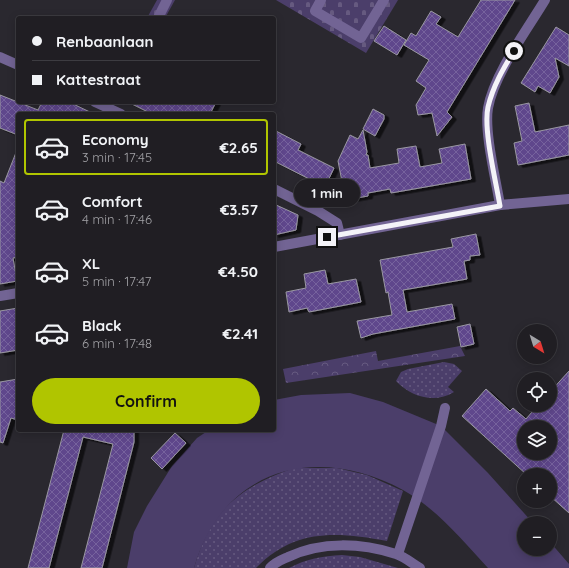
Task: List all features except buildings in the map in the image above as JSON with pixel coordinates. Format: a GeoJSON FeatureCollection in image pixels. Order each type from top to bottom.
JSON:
{"type":"FeatureCollection","features":[{"type":"Feature","properties":{"kind":"street"},"geometry":{"type":"LineString","coordinates":[[159,16],[167,0]]}},
{"type":"Feature","properties":{"kind":"street"},"geometry":{"type":"LineString","coordinates":[[321,0],[315,10],[361,38],[384,0]]}},
{"type":"Feature","properties":{"kind":"street"},"geometry":{"type":"LineString","coordinates":[[500,206],[488,127],[488,108],[499,76],[545,0]]}},
{"type":"Feature","properties":{"kind":"street"},"geometry":{"type":"LineString","coordinates":[[0,57],[16,64]]}},
{"type":"Feature","properties":{"kind":"street"},"geometry":{"type":"LineString","coordinates":[[111,105],[119,112]]}},
{"type":"Feature","properties":{"kind":"street"},"geometry":{"type":"LineString","coordinates":[[276,190],[318,211],[337,223],[340,234]]}},
{"type":"Feature","properties":{"kind":"street"},"geometry":{"type":"LineString","coordinates":[[276,247],[500,206],[569,199]]}},
{"type":"Feature","properties":{"kind":"street"},"geometry":{"type":"LineString","coordinates":[[0,296],[16,293]]}},
{"type":"Feature","properties":{"kind":"street"},"geometry":{"type":"LineString","coordinates":[[398,554],[441,426],[445,408]]}},
{"type":"Feature","properties":{"kind":"street"},"geometry":{"type":"LineString","coordinates":[[270,568],[274,563],[305,549],[334,545],[366,547],[398,554],[420,568]]}},
{"type":"Feature","properties":{"kind":"green space"},"geometry":{"type":"Polygon","coordinates":[[[157,0],[175,0],[166,16],[148,16],[157,0]]]}},
{"type":"Feature","properties":{"kind":"green space"},"geometry":{"type":"Polygon","coordinates":[[[276,0],[398,0],[366,53],[276,0]]]}},
{"type":"Feature","properties":{"kind":"green space"},"geometry":{"type":"Polygon","coordinates":[[[460,346],[465,356],[286,383],[283,369],[376,351],[378,361],[460,346]]]}},
{"type":"Feature","properties":{"kind":"green space"},"geometry":{"type":"Polygon","coordinates":[[[444,362],[454,364],[462,371],[448,387],[454,392],[447,396],[431,398],[416,395],[402,387],[396,381],[401,372],[408,369],[444,362]]]}},
{"type":"Feature","properties":{"kind":"green space"},"geometry":{"type":"Polygon","coordinates":[[[350,393],[383,402],[441,426],[488,473],[517,505],[517,508],[520,508],[527,516],[517,516],[517,556],[557,556],[557,550],[569,564],[569,568],[488,568],[459,536],[438,516],[427,506],[403,490],[370,476],[338,468],[306,468],[277,474],[250,487],[227,507],[208,534],[194,568],[127,568],[134,532],[147,506],[172,466],[197,438],[206,432],[276,432],[276,400],[301,395],[350,393]]]}},
{"type":"Feature","properties":{"kind":"green space"},"geometry":{"type":"Polygon","coordinates":[[[294,468],[337,468],[367,475],[403,491],[387,541],[351,536],[317,536],[286,546],[271,555],[256,568],[194,568],[209,531],[218,516],[229,504],[242,493],[257,484],[294,468]]]}},
{"type":"Feature","properties":{"kind":"green space"},"geometry":{"type":"Polygon","coordinates":[[[342,555],[360,557],[398,568],[289,568],[314,558],[342,555]]]}},
{"type":"Feature","properties":{"kind":"route"},"geometry":{"type":"LineString","coordinates":[[327,237],[500,206],[488,127],[488,108],[499,76],[514,51]]}}]}
